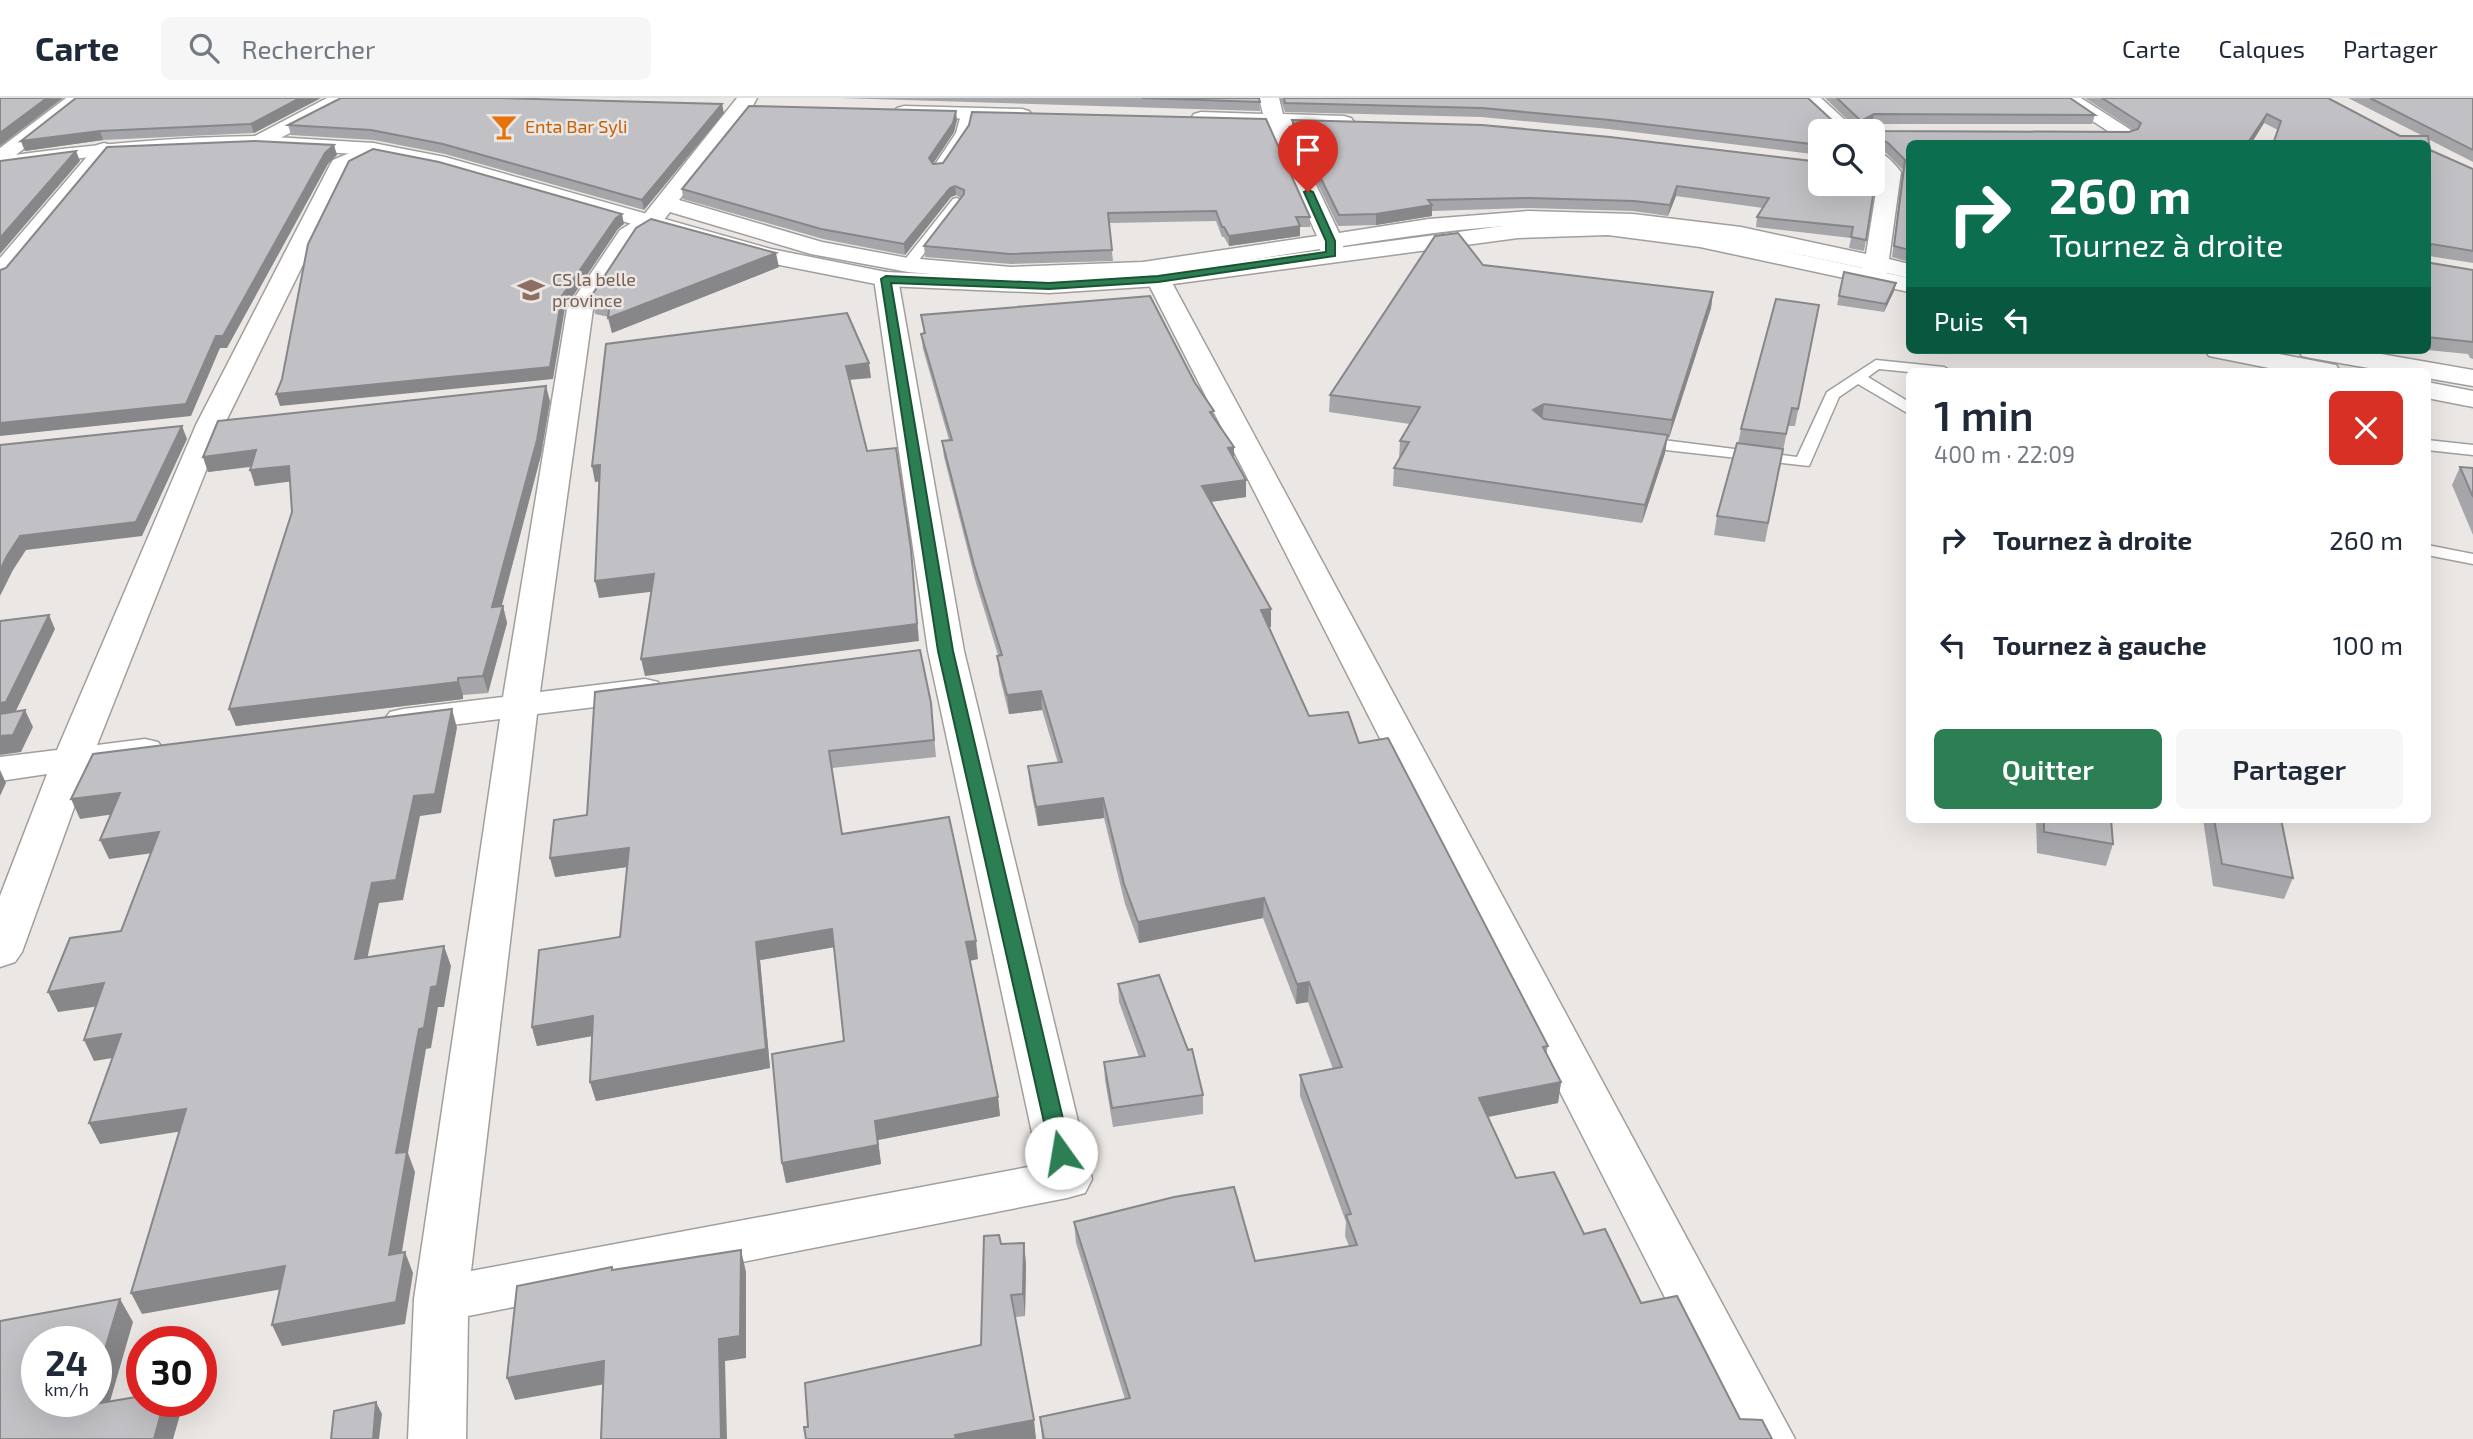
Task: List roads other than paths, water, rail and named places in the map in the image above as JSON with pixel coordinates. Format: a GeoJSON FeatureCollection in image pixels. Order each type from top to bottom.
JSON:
{"type":"FeatureCollection","features":[{"type":"Feature","properties":{"kind":"street"},"geometry":{"type":"LineString","coordinates":[[0,160],[78,98]]}},
{"type":"Feature","properties":{"kind":"street"},"geometry":{"type":"LineString","coordinates":[[258,142],[342,98]]}},
{"type":"Feature","properties":{"kind":"street"},"geometry":{"type":"LineString","coordinates":[[1269,98],[1275,120],[1331,247]]}},
{"type":"Feature","properties":{"kind":"street"},"geometry":{"type":"LineString","coordinates":[[1809,98],[1833,119]]}},
{"type":"Feature","properties":{"kind":"street"},"geometry":{"type":"LineString","coordinates":[[2067,98],[2136,140]]}},
{"type":"Feature","properties":{"kind":"street"},"geometry":{"type":"LineString","coordinates":[[715,106],[749,104]]}},
{"type":"Feature","properties":{"kind":"street"},"geometry":{"type":"LineString","coordinates":[[437,1439],[441,1298],[520,706],[552,390],[580,309],[628,235],[658,212],[749,104]]}},
{"type":"Feature","properties":{"kind":"street"},"geometry":{"type":"LineString","coordinates":[[883,111],[1047,115]]}},
{"type":"Feature","properties":{"kind":"street"},"geometry":{"type":"LineString","coordinates":[[1181,118],[1357,122]]}},
{"type":"Feature","properties":{"kind":"street"},"geometry":{"type":"LineString","coordinates":[[2083,133],[2123,132]]}},
{"type":"Feature","properties":{"kind":"street"},"geometry":{"type":"LineString","coordinates":[[0,160],[104,149],[258,142],[373,149],[819,248],[897,272],[1049,286],[1158,279],[1429,226],[1528,218],[1633,221],[1741,234],[1875,271],[1906,284]]}},
{"type":"Feature","properties":{"kind":"street"},"geometry":{"type":"LineString","coordinates":[[0,273],[104,149]]}},
{"type":"Feature","properties":{"kind":"street"},"geometry":{"type":"LineString","coordinates":[[0,952],[72,759],[210,425],[341,165],[373,149]]}},
{"type":"Feature","properties":{"kind":"street"},"geometry":{"type":"LineString","coordinates":[[1875,271],[1891,173]]}},
{"type":"Feature","properties":{"kind":"street"},"geometry":{"type":"LineString","coordinates":[[897,272],[1011,274],[1143,269],[1331,247]]}},
{"type":"Feature","properties":{"kind":"street"},"geometry":{"type":"LineString","coordinates":[[1875,271],[1906,271]]}},
{"type":"Feature","properties":{"kind":"street"},"geometry":{"type":"LineString","coordinates":[[441,1298],[1067,1179],[932,653],[897,272]]}},
{"type":"Feature","properties":{"kind":"street"},"geometry":{"type":"LineString","coordinates":[[1158,279],[1766,1439]]}},
{"type":"Feature","properties":{"kind":"street"},"geometry":{"type":"LineString","coordinates":[[2239,354],[2311,368]]}},
{"type":"Feature","properties":{"kind":"street"},"geometry":{"type":"LineString","coordinates":[[2329,354],[2392,368]]}},
{"type":"Feature","properties":{"kind":"street"},"geometry":{"type":"LineString","coordinates":[[2431,377],[2450,381]]}},
{"type":"Feature","properties":{"kind":"street"},"geometry":{"type":"LineString","coordinates":[[371,724],[685,685]]}},
{"type":"Feature","properties":{"kind":"street"},"geometry":{"type":"LineString","coordinates":[[0,769],[180,746]]}},
{"type":"Feature","properties":{"kind":"lane"},"geometry":{"type":"LineString","coordinates":[[938,169],[962,133],[966,113]]}},
{"type":"Feature","properties":{"kind":"lane"},"geometry":{"type":"LineString","coordinates":[[897,272],[957,202]]}},
{"type":"Feature","properties":{"kind":"lane"},"geometry":{"type":"LineString","coordinates":[[1624,440],[1803,463],[1832,395],[1876,364],[1915,368]]}},
{"type":"Feature","properties":{"kind":"lane"},"geometry":{"type":"LineString","coordinates":[[1858,377],[1906,407]]}},
{"type":"Feature","properties":{"kind":"lane"},"geometry":{"type":"LineString","coordinates":[[2431,445],[2473,450]]}},
{"type":"Feature","properties":{"kind":"lane"},"geometry":{"type":"LineString","coordinates":[[2431,551],[2473,559]]}},
{"type":"Feature","properties":{"kind":"place","name":"Enta Bar Syli"},"geometry":{"type":"Point","coordinates":[504,127]}},
{"type":"Feature","properties":{"kind":"place","name":"CS la belle province"},"geometry":{"type":"Point","coordinates":[531,290]}}]}
